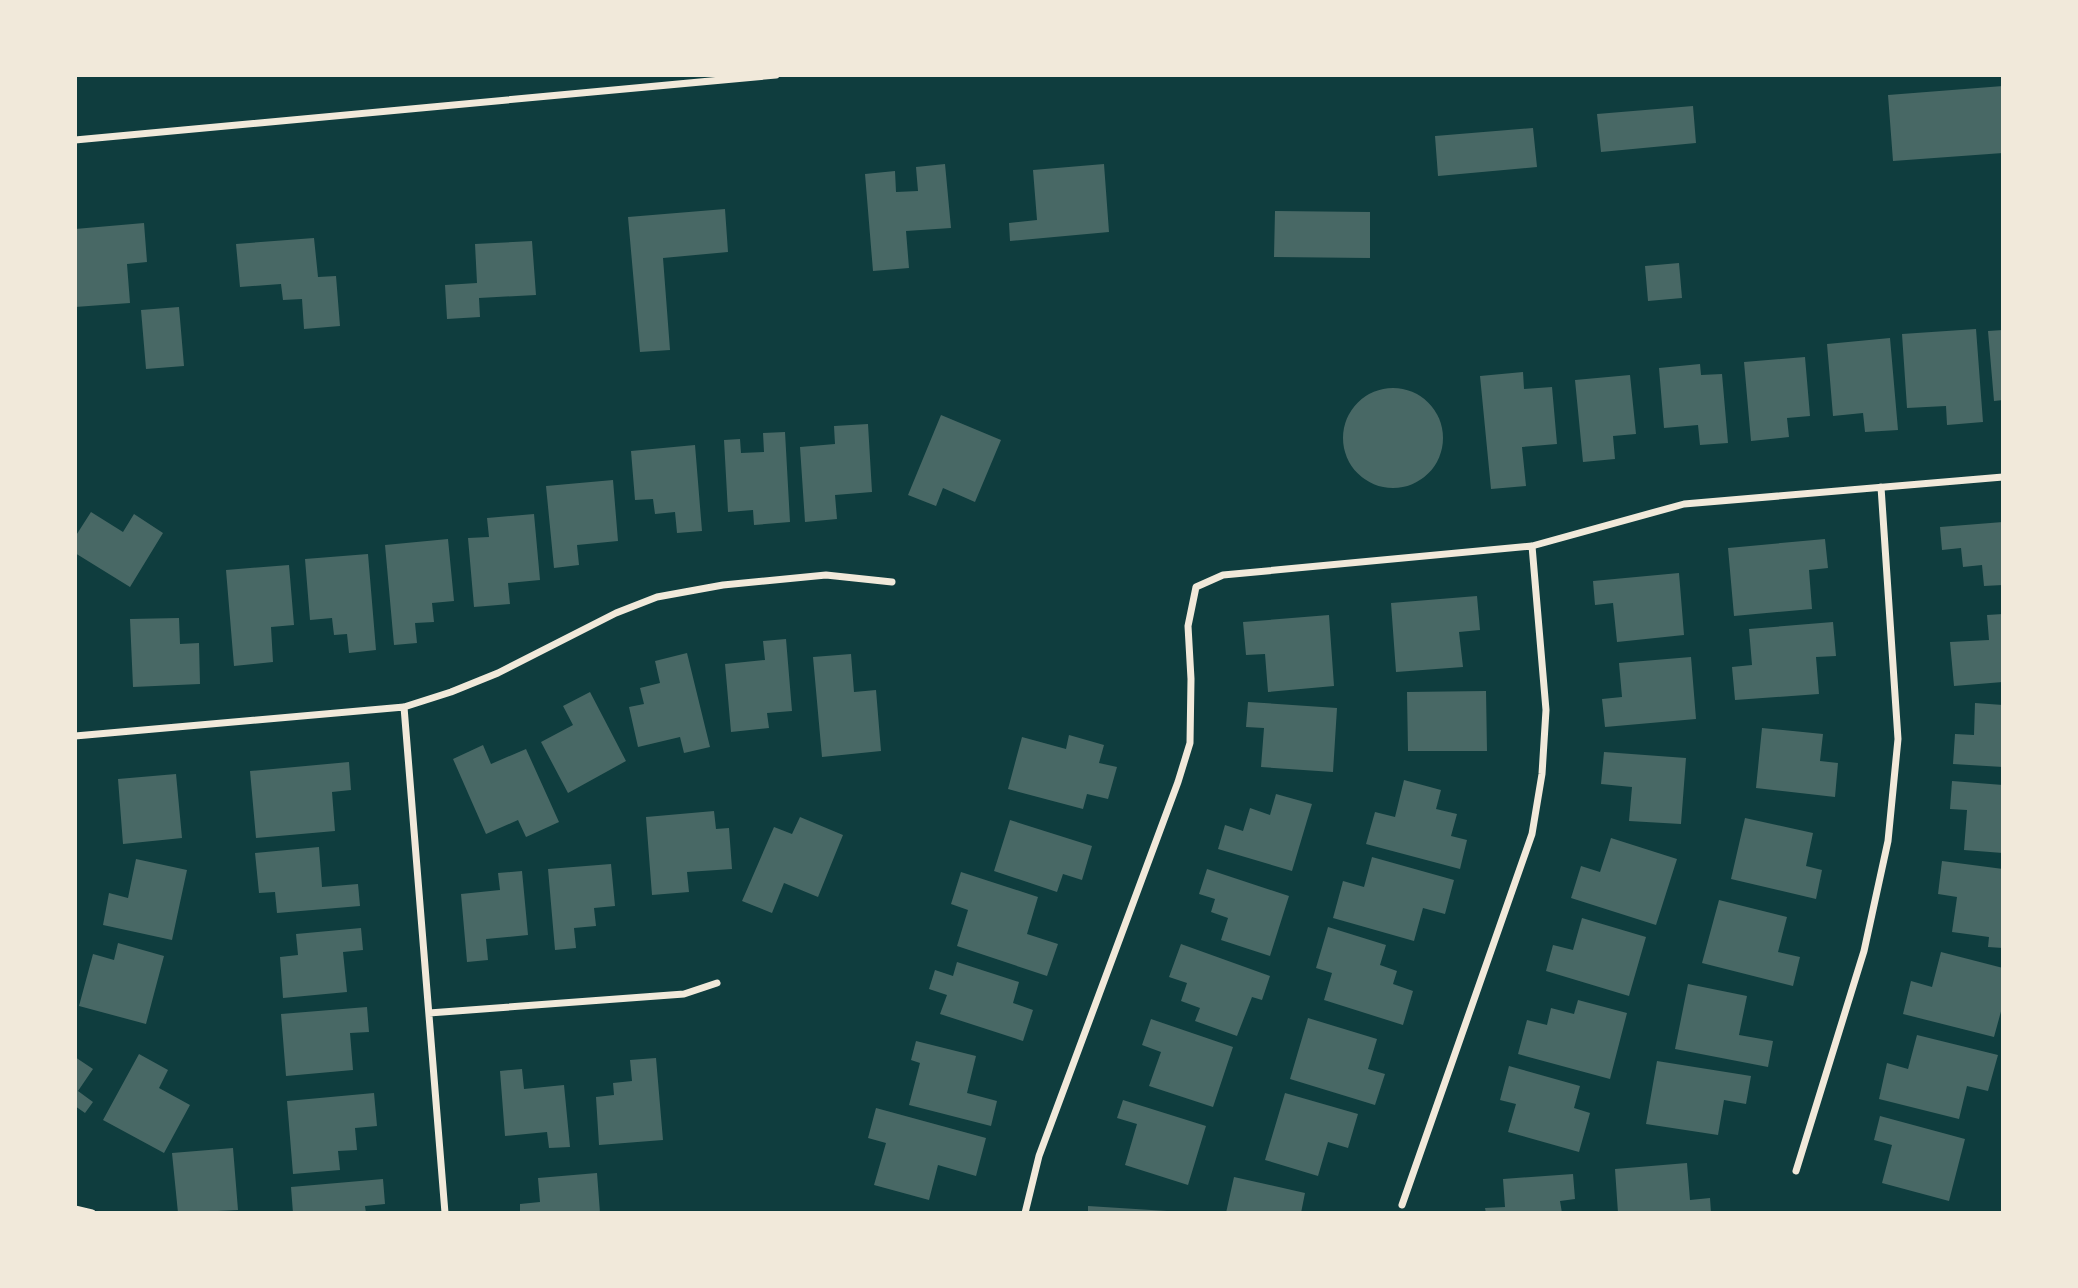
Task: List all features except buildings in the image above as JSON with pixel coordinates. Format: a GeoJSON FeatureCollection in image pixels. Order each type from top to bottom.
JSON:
{"type":"FeatureCollection","features":[{"type":"Feature","properties":{"kind":"street"},"geometry":{"type":"LineString","coordinates":[[75,140],[776,75]]}},
{"type":"Feature","properties":{"kind":"street"},"geometry":{"type":"LineString","coordinates":[[1025,1213],[1039,1156],[1178,782],[1190,743],[1188,626],[1196,587],[1223,575],[1532,546],[1684,504],[2003,477]]}},
{"type":"Feature","properties":{"kind":"street"},"geometry":{"type":"LineString","coordinates":[[1796,1171],[1864,951],[1888,841],[1898,740],[1881,487]]}},
{"type":"Feature","properties":{"kind":"street"},"geometry":{"type":"LineString","coordinates":[[1402,1205],[1532,835],[1542,774],[1546,710],[1532,546]]}},
{"type":"Feature","properties":{"kind":"street"},"geometry":{"type":"LineString","coordinates":[[75,736],[404,708],[498,673],[616,613],[657,597],[723,585],[826,575],[892,582]]}},
{"type":"Feature","properties":{"kind":"street"},"geometry":{"type":"LineString","coordinates":[[404,708],[445,1213]]}},
{"type":"Feature","properties":{"kind":"street"},"geometry":{"type":"LineString","coordinates":[[429,1013],[684,994],[717,983]]}},
{"type":"Feature","properties":{"kind":"street"},"geometry":{"type":"LineString","coordinates":[[75,1209],[92,1213]]}}]}
